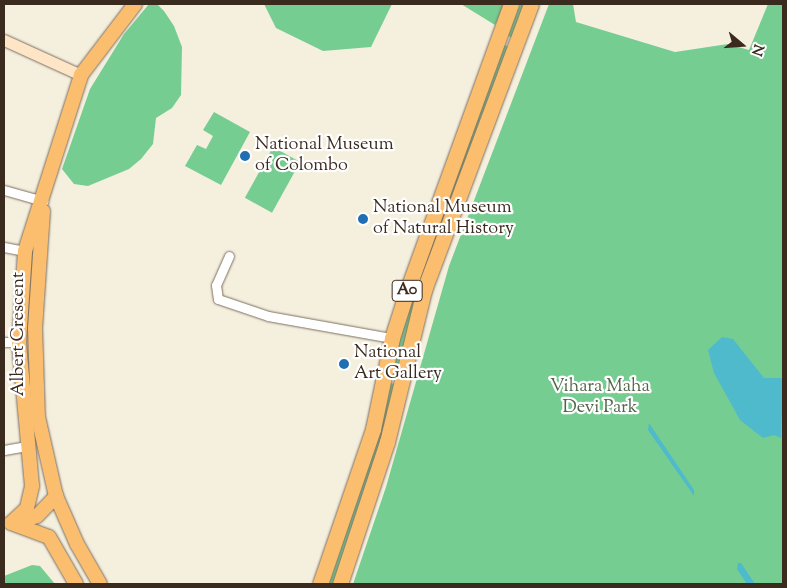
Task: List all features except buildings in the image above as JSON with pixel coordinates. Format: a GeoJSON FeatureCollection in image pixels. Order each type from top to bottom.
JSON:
{"type":"FeatureCollection","features":[{"type":"Feature","properties":{"kind":"highway","name":"A0"},"geometry":{"type":"LineString","coordinates":[[320,584],[374,429],[392,338],[428,227],[511,4]]}},
{"type":"Feature","properties":{"kind":"highway","name":"A0"},"geometry":{"type":"LineString","coordinates":[[340,584],[387,442],[424,290],[531,4]]}},
{"type":"Feature","properties":{"kind":"main road","name":"Albert Crescent"},"geometry":{"type":"LineString","coordinates":[[8,524],[27,508],[31,499],[19,342],[24,251],[43,200],[59,138],[81,75],[135,4]]}},
{"type":"Feature","properties":{"kind":"main road"},"geometry":{"type":"LineString","coordinates":[[4,40],[81,75]]}},
{"type":"Feature","properties":{"kind":"main road","name":"Albert Crescent"},"geometry":{"type":"LineString","coordinates":[[43,200],[34,328],[38,417],[56,496],[70,528],[100,584]]}},
{"type":"Feature","properties":{"kind":"main road"},"geometry":{"type":"LineString","coordinates":[[21,365],[37,380]]}},
{"type":"Feature","properties":{"kind":"main road"},"geometry":{"type":"LineString","coordinates":[[8,524],[37,516],[56,496]]}},
{"type":"Feature","properties":{"kind":"main road"},"geometry":{"type":"LineString","coordinates":[[8,524],[49,537],[76,584]]}},
{"type":"Feature","properties":{"kind":"main road"},"geometry":{"type":"LineString","coordinates":[[49,537],[57,528],[70,528]]}},
{"type":"Feature","properties":{"kind":"street"},"geometry":{"type":"LineString","coordinates":[[4,190],[43,200]]}},
{"type":"Feature","properties":{"kind":"street"},"geometry":{"type":"LineString","coordinates":[[4,247],[24,251]]}},
{"type":"Feature","properties":{"kind":"street"},"geometry":{"type":"LineString","coordinates":[[229,256],[216,285],[218,299],[277,318],[392,338]]}},
{"type":"Feature","properties":{"kind":"street"},"geometry":{"type":"LineString","coordinates":[[4,342],[19,342]]}},
{"type":"Feature","properties":{"kind":"street"},"geometry":{"type":"LineString","coordinates":[[4,450],[27,446]]}},
{"type":"Feature","properties":{"kind":"green space"},"geometry":{"type":"Polygon","coordinates":[[[149,4],[157,4],[164,11],[174,26],[182,47],[181,95],[172,108],[156,118],[153,144],[141,159],[129,169],[88,186],[74,184],[62,169],[90,89],[124,34],[149,4]]]}},
{"type":"Feature","properties":{"kind":"green space"},"geometry":{"type":"Polygon","coordinates":[[[264,4],[392,4],[371,47],[323,51],[276,28],[264,4]]]}},
{"type":"Feature","properties":{"kind":"green space"},"geometry":{"type":"Polygon","coordinates":[[[461,4],[506,4],[495,25],[461,4]]]}},
{"type":"Feature","properties":{"kind":"green space"},"geometry":{"type":"Polygon","coordinates":[[[520,4],[525,4],[513,38],[508,36],[520,4]]]}},
{"type":"Feature","properties":{"kind":"green space","name":"Vihara Maha Devi Park"},"geometry":{"type":"Polygon","coordinates":[[[549,4],[573,4],[576,22],[675,52],[728,44],[749,50],[768,4],[783,4],[783,584],[353,584],[386,487],[449,266],[549,4]]]}},
{"type":"Feature","properties":{"kind":"green space"},"geometry":{"type":"Polygon","coordinates":[[[504,45],[510,47],[397,377],[391,376],[413,288],[504,45]]]}},
{"type":"Feature","properties":{"kind":"green space"},"geometry":{"type":"Polygon","coordinates":[[[214,112],[250,132],[221,185],[185,166],[197,145],[206,149],[213,136],[203,130],[214,112]]]}},
{"type":"Feature","properties":{"kind":"green space"},"geometry":{"type":"Polygon","coordinates":[[[273,147],[300,162],[272,213],[245,198],[273,147]]]}},
{"type":"Feature","properties":{"kind":"green space"},"geometry":{"type":"Polygon","coordinates":[[[390,383],[396,384],[383,435],[335,584],[329,584],[368,467],[390,383]]]}},
{"type":"Feature","properties":{"kind":"green space"},"geometry":{"type":"Polygon","coordinates":[[[32,565],[40,566],[55,584],[4,584],[4,576],[32,565]]]}},
{"type":"Feature","properties":{"kind":"water"},"geometry":{"type":"Polygon","coordinates":[[[722,337],[733,339],[764,378],[783,378],[781,438],[774,435],[763,438],[740,420],[714,373],[708,350],[722,337]]]}},
{"type":"Feature","properties":{"kind":"water"},"geometry":{"type":"Polygon","coordinates":[[[649,423],[694,490],[694,496],[648,430],[649,423]]]}},
{"type":"Feature","properties":{"kind":"water"},"geometry":{"type":"Polygon","coordinates":[[[738,563],[741,563],[755,584],[747,584],[737,569],[738,563]]]}},
{"type":"Feature","properties":{"kind":"place","name":"National Museum of Colombo"},"geometry":{"type":"Point","coordinates":[245,156]}},
{"type":"Feature","properties":{"kind":"place","name":"National Museum of Natural History"},"geometry":{"type":"Point","coordinates":[363,219]}},
{"type":"Feature","properties":{"kind":"place","name":"National Art Gallery"},"geometry":{"type":"Point","coordinates":[344,364]}}]}
